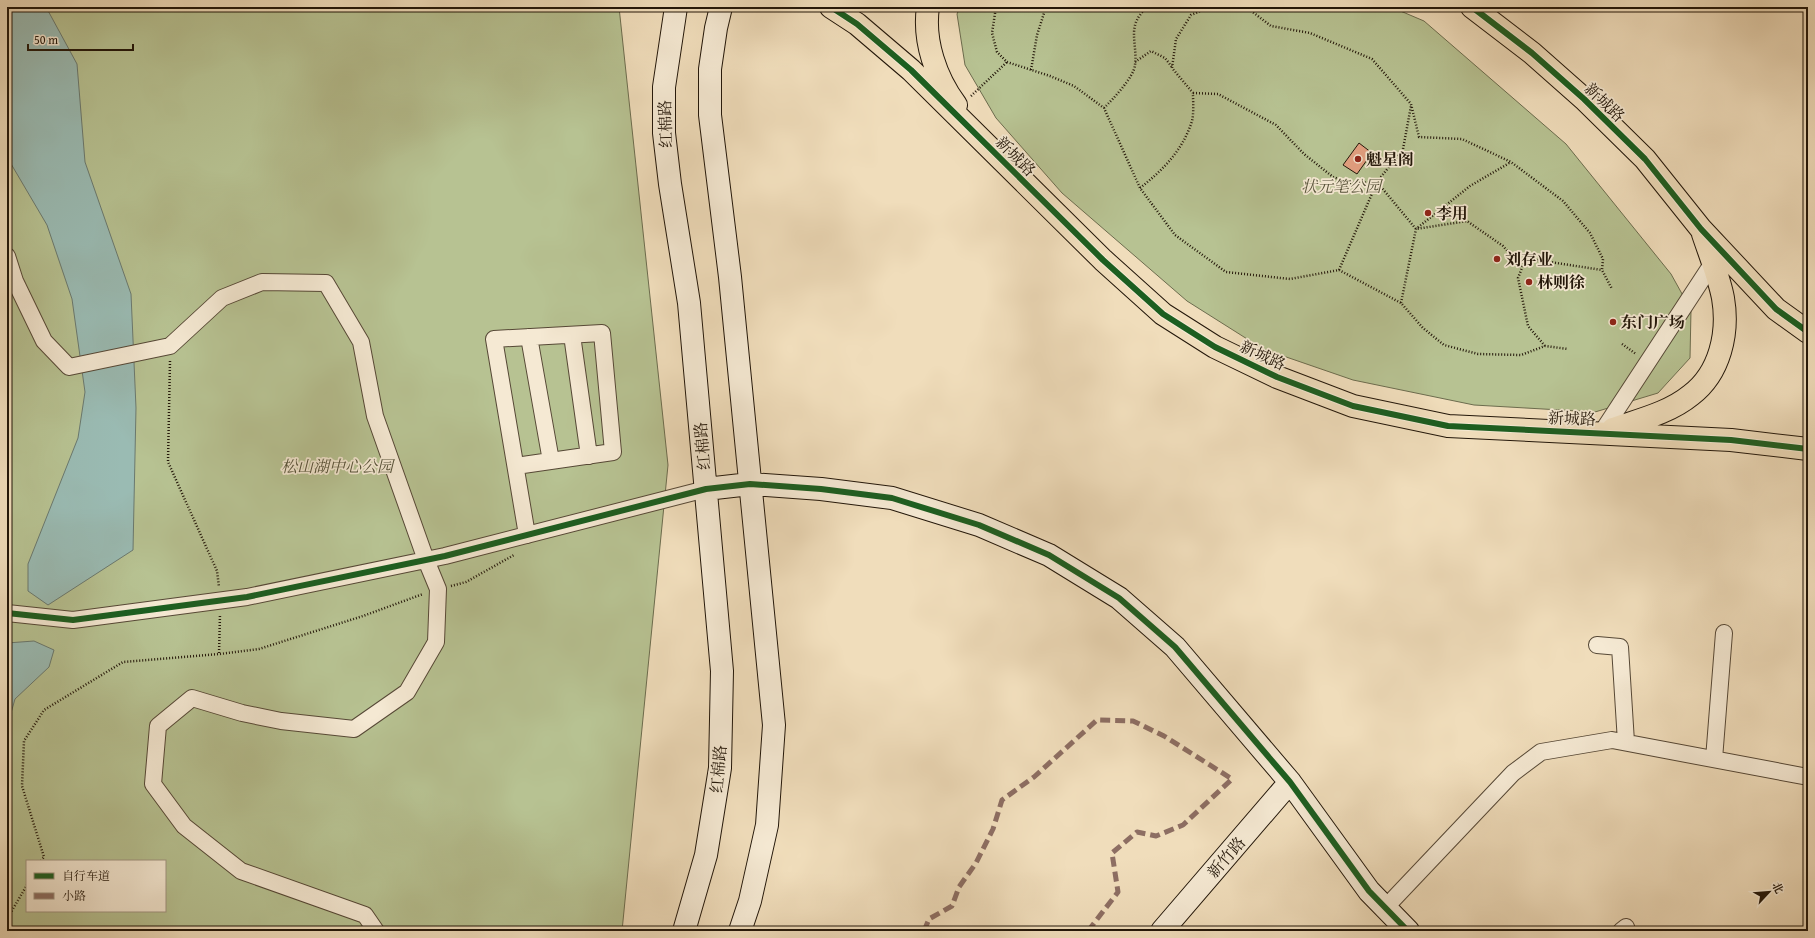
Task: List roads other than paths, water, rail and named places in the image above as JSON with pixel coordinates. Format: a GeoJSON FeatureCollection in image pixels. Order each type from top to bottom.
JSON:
{"type":"FeatureCollection","features":[{"type":"Feature","properties":{"kind":"main road","name":"红棉路"},"geometry":{"type":"LineString","coordinates":[[676,7],[664,87],[664,133],[670,184],[689,303],[722,671],[720,768],[706,856],[684,931]]}},
{"type":"Feature","properties":{"kind":"main road"},"geometry":{"type":"LineString","coordinates":[[721,7],[716,28],[710,69],[710,115],[730,277],[774,725],[767,825],[750,901],[740,931]]}},
{"type":"Feature","properties":{"kind":"main road","name":"新城路"},"geometry":{"type":"LineString","coordinates":[[831,7],[857,24],[911,70],[1102,260],[1163,314],[1215,347],[1277,377],[1353,406],[1448,426],[1602,432],[1731,440],[1808,449]]}},
{"type":"Feature","properties":{"kind":"main road"},"geometry":{"type":"LineString","coordinates":[[928,7],[926,23],[932,58],[952,100],[981,139]]}},
{"type":"Feature","properties":{"kind":"main road","name":"新城路"},"geometry":{"type":"LineString","coordinates":[[1472,7],[1532,53],[1584,99],[1645,159],[1702,229],[1776,309],[1808,332]]}},
{"type":"Feature","properties":{"kind":"main road"},"geometry":{"type":"LineString","coordinates":[[1602,432],[1671,407],[1692,395],[1709,376],[1721,351],[1725,326],[1723,298],[1702,229]]}},
{"type":"Feature","properties":{"kind":"main road"},"geometry":{"type":"LineString","coordinates":[[706,489],[750,484],[821,489],[892,498],[979,525],[1049,555],[1119,598],[1175,647],[1290,782],[1368,891],[1408,931]]}},
{"type":"Feature","properties":{"kind":"main road","name":"新竹路"},"geometry":{"type":"LineString","coordinates":[[1162,931],[1290,782]]}},
{"type":"Feature","properties":{"kind":"street"},"geometry":{"type":"LineString","coordinates":[[7,256],[15,281],[44,341],[69,367],[170,346],[222,298],[262,282],[326,283],[361,342],[375,416],[426,560],[438,589],[436,642],[407,692],[354,729],[281,721],[242,713],[192,698],[158,726],[153,784],[184,826],[241,871],[365,915],[376,931]]}},
{"type":"Feature","properties":{"kind":"street"},"geometry":{"type":"LineString","coordinates":[[1602,432],[1712,264]]}},
{"type":"Feature","properties":{"kind":"street"},"geometry":{"type":"LineString","coordinates":[[516,466],[613,452],[602,333],[494,339],[527,535]]}},
{"type":"Feature","properties":{"kind":"street"},"geometry":{"type":"LineString","coordinates":[[572,335],[589,456]]}},
{"type":"Feature","properties":{"kind":"street"},"geometry":{"type":"LineString","coordinates":[[529,337],[551,461]]}},
{"type":"Feature","properties":{"kind":"street"},"geometry":{"type":"LineString","coordinates":[[7,614],[73,620],[247,597],[426,560],[706,489]]}},
{"type":"Feature","properties":{"kind":"street"},"geometry":{"type":"LineString","coordinates":[[1714,759],[1724,633]]}},
{"type":"Feature","properties":{"kind":"street"},"geometry":{"type":"LineString","coordinates":[[1597,645],[1620,647],[1626,742]]}},
{"type":"Feature","properties":{"kind":"street"},"geometry":{"type":"LineString","coordinates":[[1385,908],[1513,773],[1541,752],[1612,740],[1808,777]]}},
{"type":"Feature","properties":{"kind":"street"},"geometry":{"type":"LineString","coordinates":[[1621,931],[1626,928],[1627,931]]}},
{"type":"Feature","properties":{"kind":"water"},"geometry":{"type":"Polygon","coordinates":[[[7,7],[46,7],[77,64],[85,162],[131,294],[136,408],[133,550],[48,605],[28,591],[28,564],[78,438],[85,392],[72,299],[47,225],[7,157],[7,7]]]}},
{"type":"Feature","properties":{"kind":"water"},"geometry":{"type":"Polygon","coordinates":[[[34,641],[54,650],[49,667],[15,699],[7,727],[7,643],[34,641]]]}},
{"type":"Feature","properties":{"kind":"place","name":"魁星阁"},"geometry":{"type":"Point","coordinates":[1358,159]}},
{"type":"Feature","properties":{"kind":"place","name":"李用"},"geometry":{"type":"Point","coordinates":[1428,213]}},
{"type":"Feature","properties":{"kind":"place","name":"刘存业"},"geometry":{"type":"Point","coordinates":[1497,259]}},
{"type":"Feature","properties":{"kind":"place","name":"林则徐"},"geometry":{"type":"Point","coordinates":[1529,282]}},
{"type":"Feature","properties":{"kind":"place","name":"东门广场"},"geometry":{"type":"Point","coordinates":[1613,322]}},
{"type":"Feature","properties":{"kind":"park label","name":"状元笔公园"},"geometry":{"type":"Point","coordinates":[1341,186]}},
{"type":"Feature","properties":{"kind":"park label","name":"松山湖中心公园"},"geometry":{"type":"Point","coordinates":[337,466]}}]}
